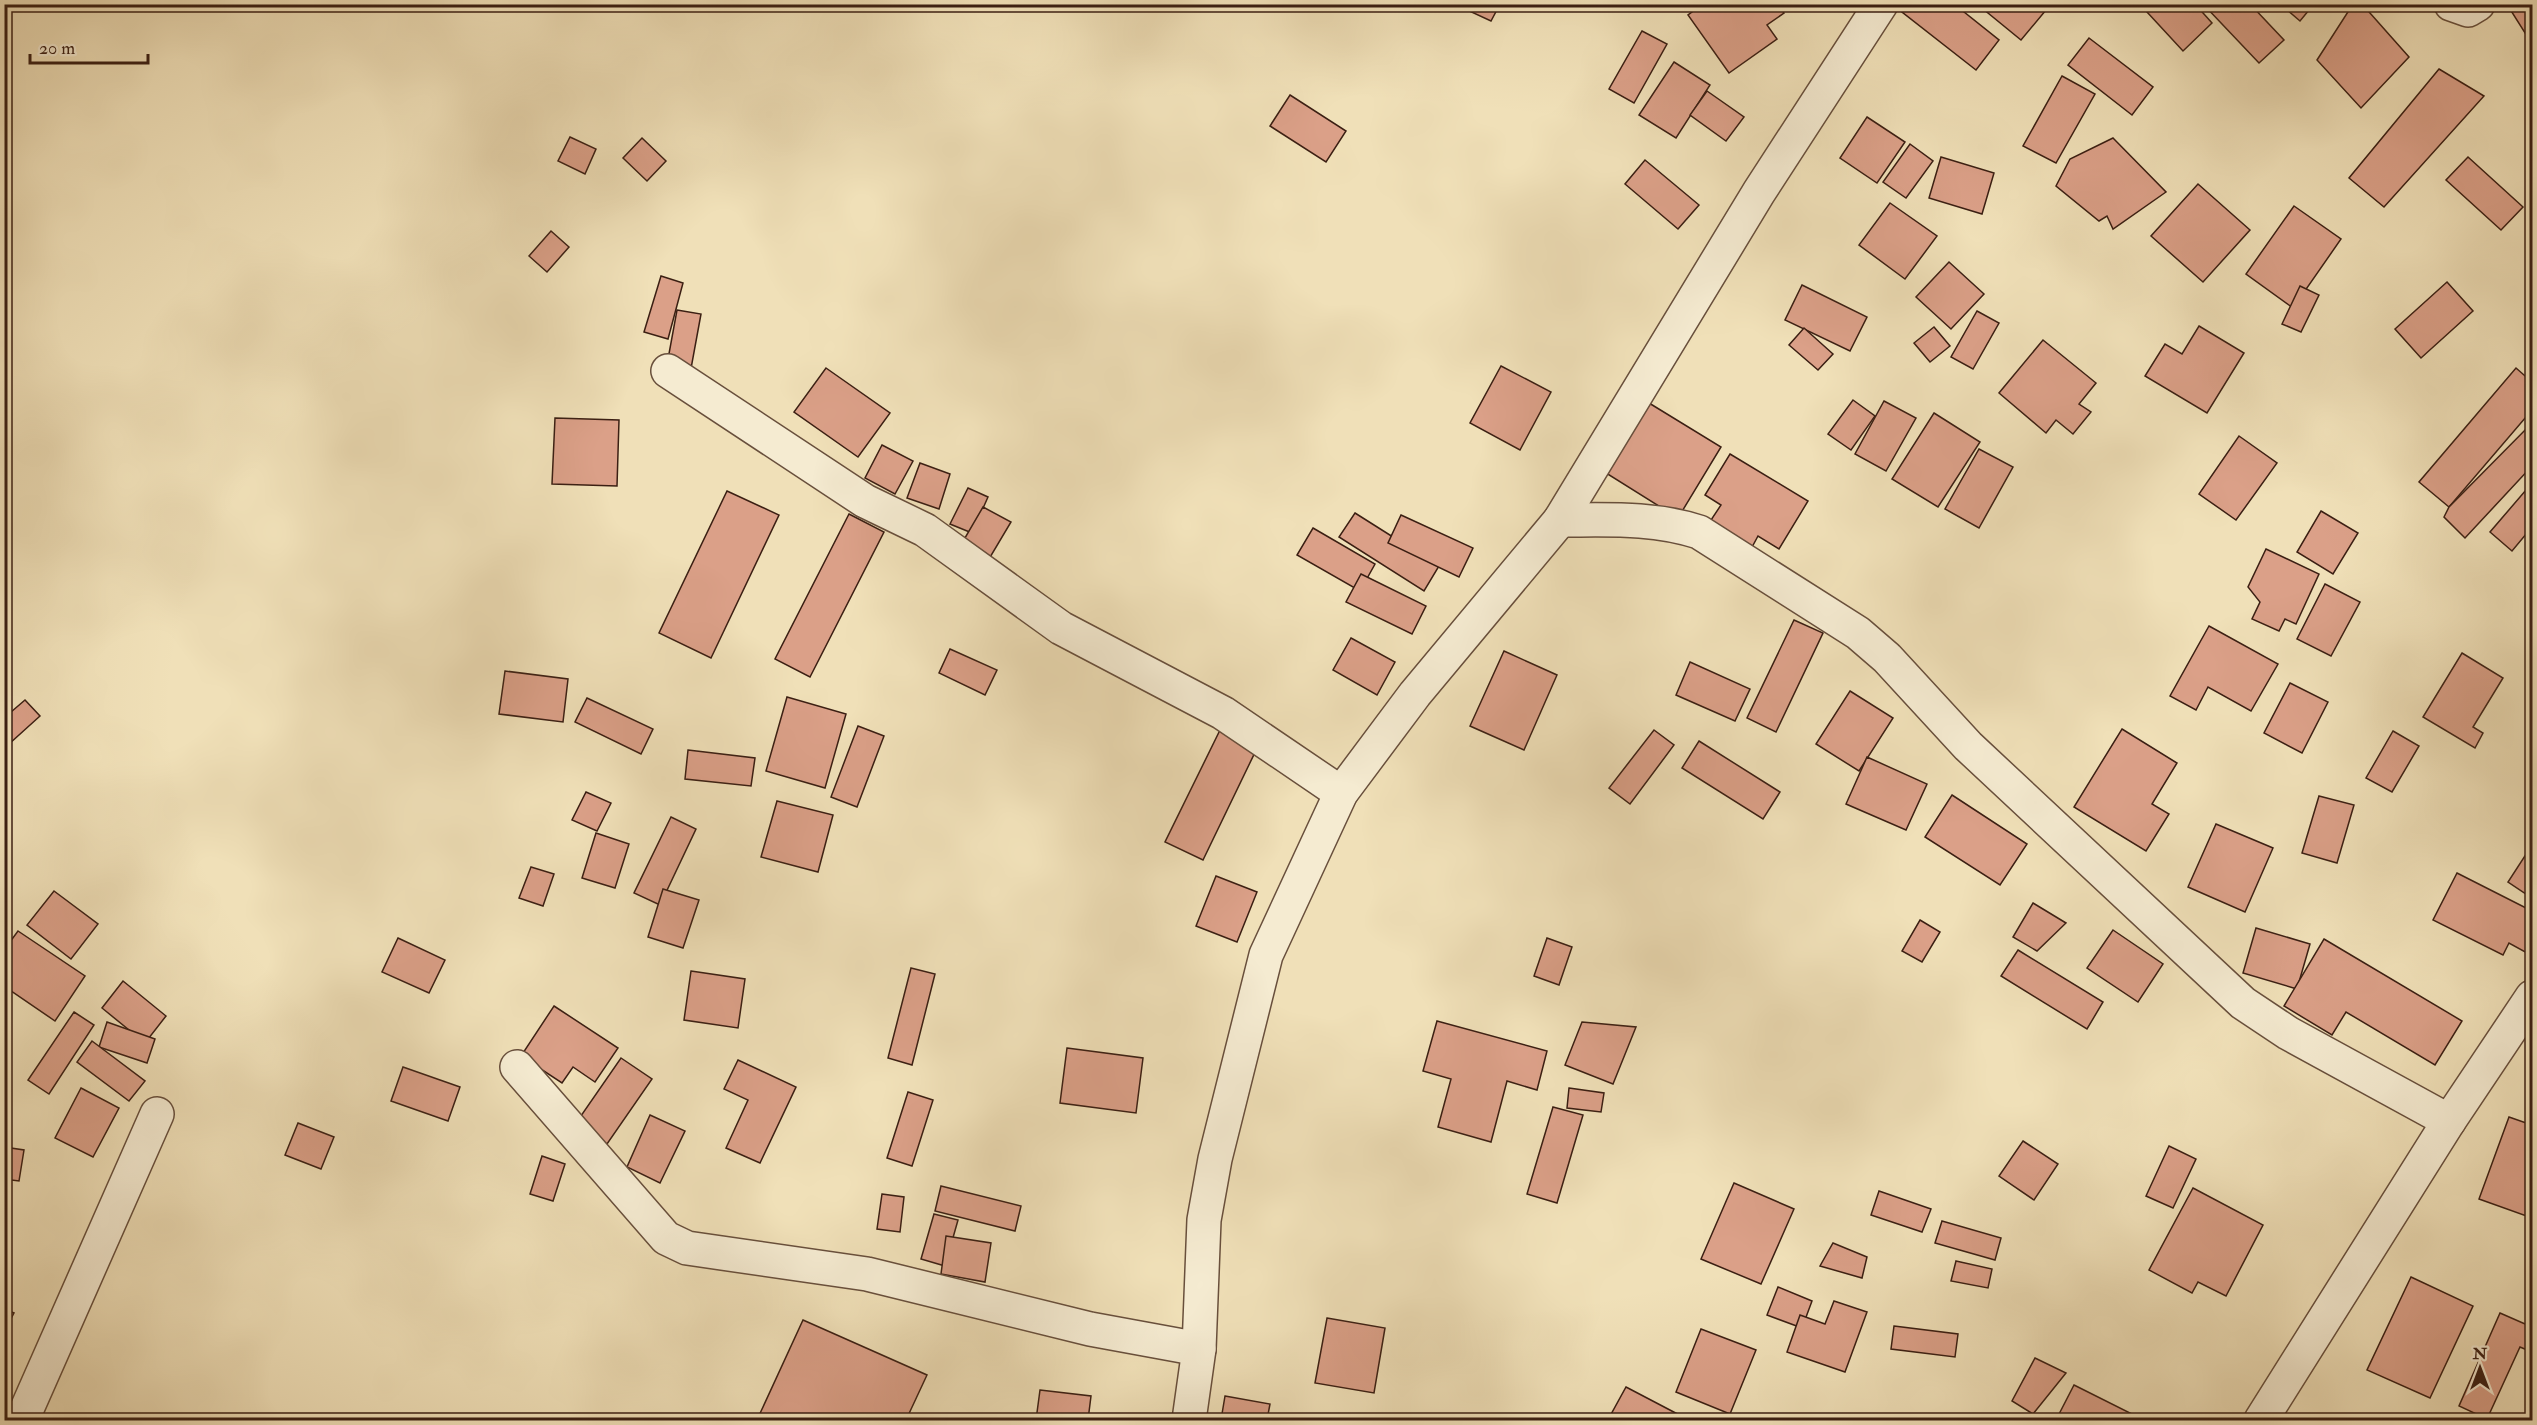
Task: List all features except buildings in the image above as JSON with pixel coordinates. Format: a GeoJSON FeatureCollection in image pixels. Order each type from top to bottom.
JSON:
{"type":"FeatureCollection","features":[{"type":"Feature","properties":{"kind":"street"},"geometry":{"type":"LineString","coordinates":[[1189,1420],[1199,1349],[1204,1220],[1215,1159],[1245,1035],[1266,955],[1341,793],[1415,694],[1560,520],[1759,192],[1881,4]]}},
{"type":"Feature","properties":{"kind":"street"},"geometry":{"type":"LineString","coordinates":[[2451,4],[2468,10],[2478,4]]}},
{"type":"Feature","properties":{"kind":"street"},"geometry":{"type":"LineString","coordinates":[[668,371],[864,501],[925,530],[1062,628],[1223,713],[1341,793]]}},
{"type":"Feature","properties":{"kind":"street"},"geometry":{"type":"LineString","coordinates":[[1560,520],[1641,520],[1676,524],[1699,532],[1858,633],[1887,658],[1968,746],[2243,1003],[2288,1033],[2449,1121]]}},
{"type":"Feature","properties":{"kind":"street"},"geometry":{"type":"LineString","coordinates":[[2261,1420],[2449,1121],[2532,998]]}},
{"type":"Feature","properties":{"kind":"street"},"geometry":{"type":"LineString","coordinates":[[518,1067],[666,1238],[687,1248],[867,1274],[1090,1329],[1199,1349]]}},
{"type":"Feature","properties":{"kind":"street"},"geometry":{"type":"LineString","coordinates":[[22,1420],[157,1114]]}}]}
